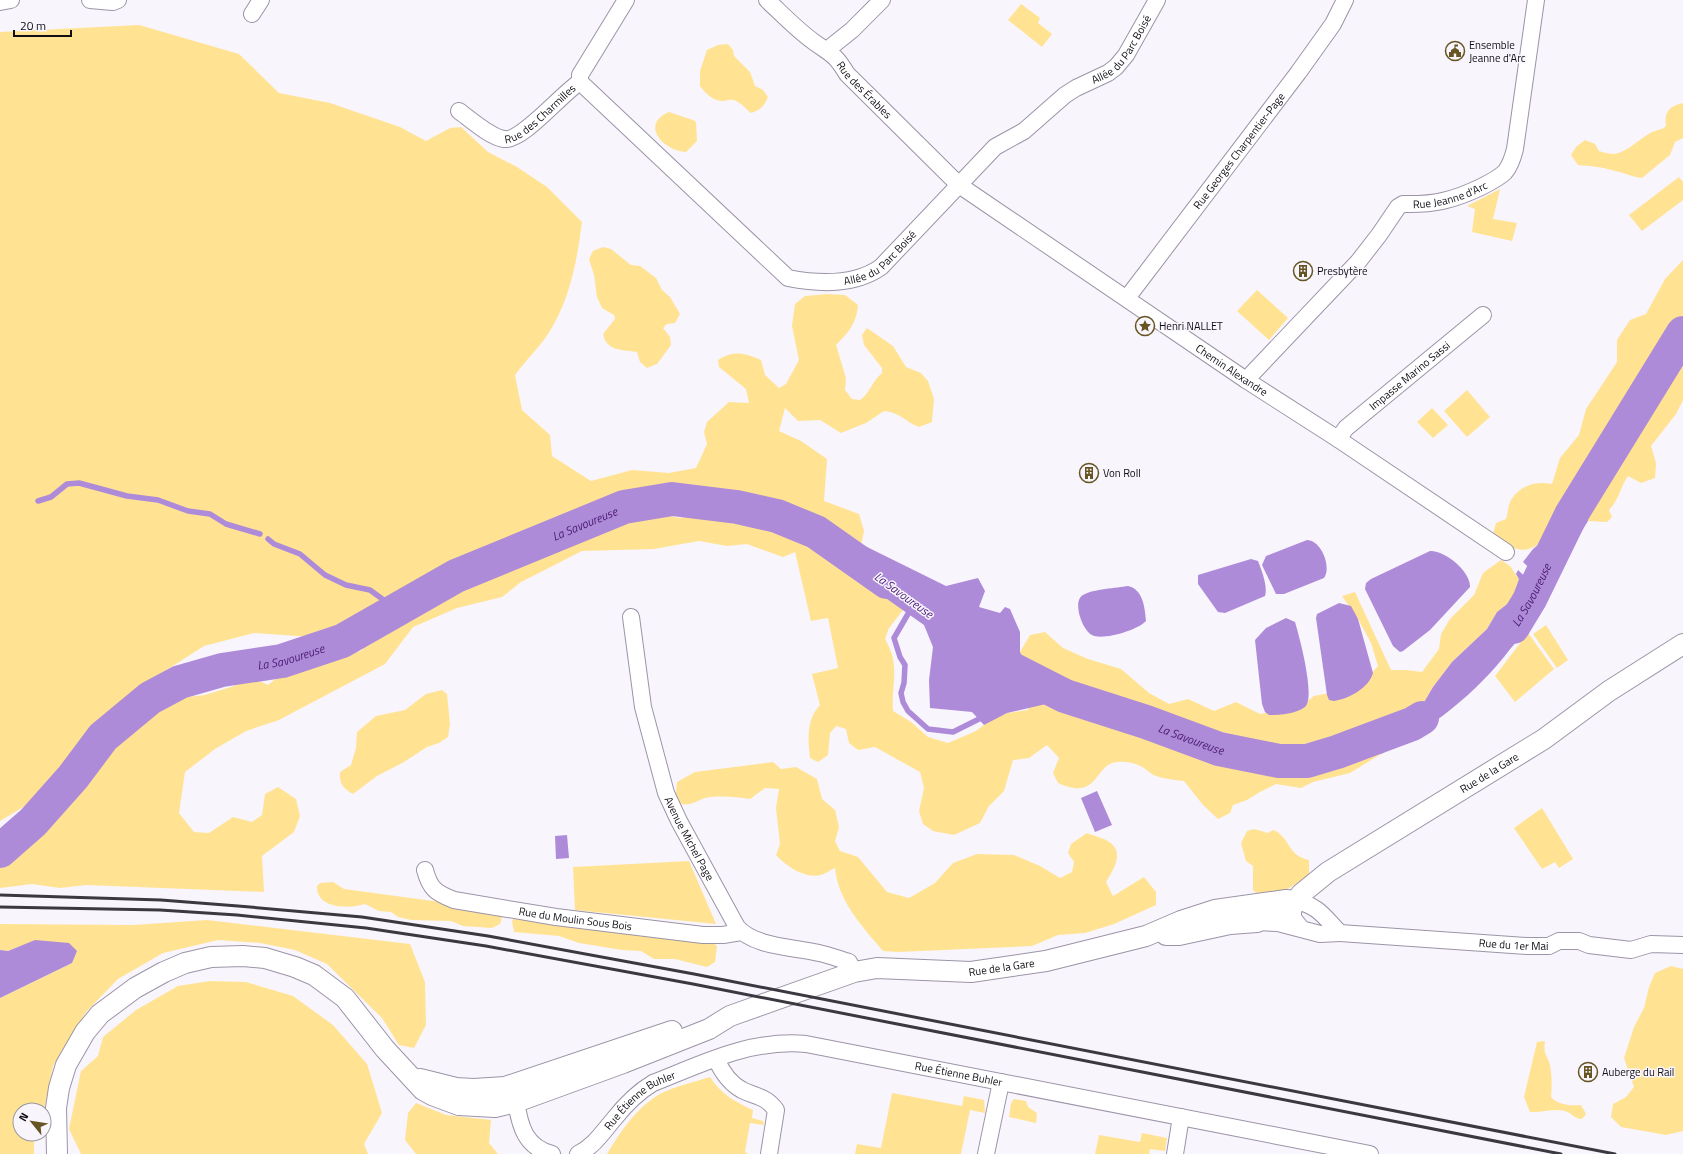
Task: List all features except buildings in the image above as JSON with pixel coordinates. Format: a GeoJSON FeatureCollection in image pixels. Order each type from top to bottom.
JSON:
{"type":"FeatureCollection","features":[{"type":"Feature","properties":{"kind":"street"},"geometry":{"type":"LineString","coordinates":[[0,2],[11,0]]}},
{"type":"Feature","properties":{"kind":"street"},"geometry":{"type":"LineString","coordinates":[[90,0],[113,2],[118,0]]}},
{"type":"Feature","properties":{"kind":"street"},"geometry":{"type":"LineString","coordinates":[[252,14],[261,0]]}},
{"type":"Feature","properties":{"kind":"street","name":"Rue des Charmilles"},"geometry":{"type":"LineString","coordinates":[[459,111],[495,137],[505,140],[521,134],[580,82],[580,75],[626,0]]}},
{"type":"Feature","properties":{"kind":"street","name":"Rue des Érables"},"geometry":{"type":"LineString","coordinates":[[767,0],[814,42],[827,50],[839,61],[847,74],[959,185]]}},
{"type":"Feature","properties":{"kind":"street"},"geometry":{"type":"LineString","coordinates":[[827,50],[852,30],[882,0]]}},
{"type":"Feature","properties":{"kind":"street","name":"Allée du Parc Boisé"},"geometry":{"type":"LineString","coordinates":[[580,82],[788,278],[812,282],[839,282],[872,273],[881,267],[995,147],[1024,131],[1065,95],[1076,88],[1108,73],[1116,67],[1126,55],[1157,0]]}},
{"type":"Feature","properties":{"kind":"street","name":"Rue Georges Charpentier-Page"},"geometry":{"type":"LineString","coordinates":[[1127,298],[1293,79],[1333,24],[1345,0]]}},
{"type":"Feature","properties":{"kind":"street","name":"Rue Jeanne d'Arc"},"geometry":{"type":"LineString","coordinates":[[1246,380],[1358,262],[1379,236],[1398,207],[1404,204],[1446,201],[1459,198],[1493,181],[1505,172],[1513,158],[1515,150],[1536,0]]}},
{"type":"Feature","properties":{"kind":"street","name":"Chemin Alexandre"},"geometry":{"type":"LineString","coordinates":[[959,185],[1246,380],[1338,439],[1506,552]]}},
{"type":"Feature","properties":{"kind":"street","name":"Impasse Marino Sassi"},"geometry":{"type":"LineString","coordinates":[[1338,439],[1346,428],[1483,315]]}},
{"type":"Feature","properties":{"kind":"street","name":"Avenue Michel Page"},"geometry":{"type":"LineString","coordinates":[[631,617],[643,707],[666,793],[686,834],[741,932]]}},
{"type":"Feature","properties":{"kind":"street","name":"Rue de la Gare"},"geometry":{"type":"LineString","coordinates":[[1146,936],[1179,934],[1230,924],[1257,922],[1267,913],[1289,910],[1301,894],[1328,872],[1544,739],[1618,685],[1683,644]]}},
{"type":"Feature","properties":{"kind":"street","name":"Rue du Moulin Sous Bois"},"geometry":{"type":"LineString","coordinates":[[425,870],[428,884],[440,895],[454,900],[556,917],[703,935],[723,936],[741,932]]}},
{"type":"Feature","properties":{"kind":"street","name":"Rue de la Gare"},"geometry":{"type":"LineString","coordinates":[[730,1016],[854,972],[877,968],[971,972],[1009,967],[1046,961],[1146,936],[1181,921],[1216,910],[1286,900],[1297,901]]}},
{"type":"Feature","properties":{"kind":"street"},"geometry":{"type":"LineString","coordinates":[[1301,928],[1293,918],[1293,911],[1297,901],[1317,908],[1340,933]]}},
{"type":"Feature","properties":{"kind":"street","name":"Rue du 1er Mai"},"geometry":{"type":"LineString","coordinates":[[1257,922],[1278,923],[1320,934],[1340,933],[1527,946],[1549,946],[1559,941],[1579,941],[1589,945],[1631,950],[1651,944],[1683,944]]}},
{"type":"Feature","properties":{"kind":"street"},"geometry":{"type":"LineString","coordinates":[[741,932],[759,942],[821,953],[849,962],[854,972]]}},
{"type":"Feature","properties":{"kind":"street"},"geometry":{"type":"LineString","coordinates":[[57,1154],[56,1108],[59,1088],[66,1065],[85,1032],[100,1014],[135,988],[164,972],[185,963],[212,957],[265,958],[295,967],[314,975],[345,998],[385,1049],[411,1076],[456,1088],[510,1094],[520,1093],[611,1058],[624,1046],[707,1020],[730,1016]]}},
{"type":"Feature","properties":{"kind":"street"},"geometry":{"type":"LineString","coordinates":[[510,1094],[701,1032],[730,1016]]}},
{"type":"Feature","properties":{"kind":"street","name":"Rue Étienne Buhler"},"geometry":{"type":"LineString","coordinates":[[578,1154],[589,1149],[614,1118],[643,1089],[653,1083],[743,1048],[799,1044],[1181,1116],[1363,1153]]}},
{"type":"Feature","properties":{"kind":"street"},"geometry":{"type":"LineString","coordinates":[[716,1059],[725,1077],[733,1084],[770,1101],[776,1110],[769,1154]]}},
{"type":"Feature","properties":{"kind":"street"},"geometry":{"type":"LineString","coordinates":[[986,1154],[1001,1082]]}},
{"type":"Feature","properties":{"kind":"street"},"geometry":{"type":"LineString","coordinates":[[510,1094],[522,1132],[532,1143],[552,1154]]}},
{"type":"Feature","properties":{"kind":"street"},"geometry":{"type":"LineString","coordinates":[[1174,1154],[1181,1116]]}},
{"type":"Feature","properties":{"kind":"shaded area"},"geometry":{"type":"Polygon","coordinates":[[[1021,4],[1040,18],[1038,23],[1052,34],[1042,47],[1008,20],[1021,4]]]}},
{"type":"Feature","properties":{"kind":"shaded area"},"geometry":{"type":"Polygon","coordinates":[[[139,25],[239,54],[279,93],[330,103],[400,127],[426,141],[450,128],[461,127],[488,152],[517,167],[547,187],[582,222],[575,266],[562,308],[548,334],[515,375],[522,410],[550,435],[552,456],[591,481],[632,470],[669,473],[696,468],[707,444],[704,432],[707,422],[729,402],[749,403],[746,389],[719,367],[718,360],[729,355],[744,354],[761,360],[765,375],[779,388],[786,384],[799,360],[792,326],[795,304],[805,296],[827,294],[845,295],[858,305],[854,323],[845,336],[836,345],[846,378],[845,390],[852,399],[860,400],[882,373],[882,368],[864,345],[862,335],[867,328],[893,346],[906,367],[921,373],[928,381],[934,399],[932,422],[919,427],[899,415],[884,411],[866,423],[841,433],[820,420],[798,421],[785,408],[779,431],[801,441],[827,459],[824,501],[859,514],[864,531],[860,551],[842,558],[857,578],[903,610],[889,628],[885,639],[893,658],[894,666],[893,711],[911,722],[928,737],[948,743],[976,731],[989,721],[1007,713],[1028,710],[1038,673],[1026,665],[1020,652],[1030,635],[1045,632],[1063,648],[1088,659],[1121,669],[1149,693],[1169,704],[1188,699],[1214,711],[1236,702],[1260,714],[1301,706],[1314,696],[1345,690],[1364,682],[1378,666],[1371,643],[1358,619],[1342,596],[1355,592],[1391,670],[1422,672],[1439,649],[1441,634],[1450,619],[1474,595],[1483,573],[1501,560],[1510,566],[1519,579],[1511,601],[1497,612],[1487,629],[1452,662],[1410,720],[1394,727],[1381,728],[1381,754],[1350,773],[1313,782],[1301,788],[1276,784],[1247,800],[1233,805],[1230,813],[1218,819],[1203,805],[1184,781],[1166,779],[1154,775],[1141,766],[1131,763],[1117,762],[1110,764],[1089,785],[1081,788],[1071,788],[1058,783],[1053,773],[1059,758],[1047,745],[1029,758],[1013,760],[1004,791],[989,806],[980,823],[954,835],[933,831],[923,824],[919,811],[924,788],[920,772],[875,747],[858,750],[849,743],[846,729],[836,726],[830,733],[828,755],[818,762],[810,758],[810,723],[815,711],[820,705],[812,674],[838,668],[828,618],[811,621],[795,552],[783,557],[747,544],[727,546],[699,541],[654,549],[582,551],[521,582],[502,597],[457,608],[413,627],[385,664],[279,720],[246,731],[215,749],[185,772],[179,813],[194,832],[209,833],[233,817],[252,822],[262,815],[265,794],[278,787],[296,799],[300,816],[294,832],[262,856],[264,892],[86,885],[60,888],[32,884],[0,888],[0,866],[4,864],[31,834],[60,813],[66,795],[100,758],[108,743],[151,712],[178,698],[205,695],[253,678],[268,685],[288,669],[343,654],[361,651],[379,630],[399,615],[414,613],[452,591],[492,573],[547,552],[576,537],[627,518],[661,514],[680,518],[701,514],[721,521],[807,535],[822,549],[832,550],[816,526],[793,515],[755,518],[728,511],[701,491],[667,488],[643,493],[606,505],[455,567],[347,624],[312,637],[254,633],[204,646],[151,680],[30,803],[0,821],[0,32],[139,25]]]}},
{"type":"Feature","properties":{"kind":"shaded area"},"geometry":{"type":"Polygon","coordinates":[[[728,44],[733,50],[734,56],[750,72],[755,86],[763,90],[768,97],[762,107],[754,112],[751,113],[740,103],[734,100],[721,101],[712,98],[706,94],[700,86],[700,71],[707,50],[718,45],[728,44]]]}},
{"type":"Feature","properties":{"kind":"shaded area"},"geometry":{"type":"Polygon","coordinates":[[[1683,103],[1683,138],[1675,142],[1670,155],[1642,178],[1592,166],[1578,165],[1571,155],[1576,147],[1585,140],[1595,144],[1599,151],[1610,154],[1619,153],[1650,133],[1665,127],[1668,110],[1683,103]]]}},
{"type":"Feature","properties":{"kind":"shaded area"},"geometry":{"type":"Polygon","coordinates":[[[669,112],[696,122],[697,141],[686,152],[678,151],[670,147],[663,142],[655,130],[656,124],[660,117],[669,112]]]}},
{"type":"Feature","properties":{"kind":"shaded area"},"geometry":{"type":"Polygon","coordinates":[[[1679,177],[1683,182],[1683,200],[1642,231],[1629,215],[1679,177]]]}},
{"type":"Feature","properties":{"kind":"shaded area"},"geometry":{"type":"Polygon","coordinates":[[[1500,189],[1493,219],[1517,223],[1512,241],[1472,232],[1475,209],[1467,206],[1500,189]]]}},
{"type":"Feature","properties":{"kind":"shaded area"},"geometry":{"type":"Polygon","coordinates":[[[603,247],[611,249],[631,265],[640,266],[656,278],[662,290],[670,297],[680,314],[675,323],[667,324],[663,328],[670,337],[671,345],[657,364],[647,368],[640,362],[637,352],[616,349],[611,347],[605,340],[603,334],[615,319],[614,315],[602,308],[597,297],[594,275],[589,259],[593,251],[603,247]]]}},
{"type":"Feature","properties":{"kind":"shaded area"},"geometry":{"type":"Polygon","coordinates":[[[1683,260],[1683,319],[1678,335],[1656,365],[1650,397],[1677,362],[1683,357],[1683,400],[1676,414],[1651,446],[1656,463],[1655,478],[1641,483],[1628,476],[1615,502],[1609,510],[1612,517],[1607,522],[1588,521],[1572,495],[1557,521],[1541,542],[1531,548],[1520,550],[1508,545],[1493,534],[1496,523],[1506,519],[1510,502],[1519,491],[1529,485],[1540,483],[1552,484],[1560,458],[1579,435],[1586,409],[1617,362],[1617,340],[1630,320],[1646,314],[1665,279],[1683,260]],[[1621,441],[1597,477],[1603,479],[1614,472],[1621,441]]]}},
{"type":"Feature","properties":{"kind":"shaded area"},"geometry":{"type":"Polygon","coordinates":[[[1257,290],[1288,318],[1269,340],[1237,311],[1257,290]]]}},
{"type":"Feature","properties":{"kind":"shaded area"},"geometry":{"type":"Polygon","coordinates":[[[1467,390],[1490,417],[1467,437],[1444,411],[1467,390]]]}},
{"type":"Feature","properties":{"kind":"shaded area"},"geometry":{"type":"Polygon","coordinates":[[[1432,408],[1448,425],[1433,438],[1417,422],[1432,408]]]}},
{"type":"Feature","properties":{"kind":"shaded area"},"geometry":{"type":"Polygon","coordinates":[[[1546,625],[1568,660],[1557,668],[1533,634],[1546,625]]]}},
{"type":"Feature","properties":{"kind":"shaded area"},"geometry":{"type":"Polygon","coordinates":[[[1528,633],[1554,669],[1515,702],[1495,676],[1528,633]]]}},
{"type":"Feature","properties":{"kind":"shaded area"},"geometry":{"type":"Polygon","coordinates":[[[442,690],[447,694],[450,724],[448,737],[439,743],[427,747],[404,762],[377,776],[353,794],[344,788],[340,779],[340,772],[351,765],[356,748],[357,732],[376,716],[405,710],[426,694],[442,690]]]}},
{"type":"Feature","properties":{"kind":"shaded area"},"geometry":{"type":"Polygon","coordinates":[[[773,762],[781,769],[796,767],[817,779],[822,799],[835,810],[839,827],[835,841],[840,851],[858,857],[887,892],[909,898],[935,883],[953,863],[977,854],[1014,855],[1040,866],[1060,878],[1072,872],[1074,862],[1068,853],[1071,844],[1087,833],[1108,841],[1116,849],[1116,864],[1106,882],[1113,896],[1144,877],[1156,892],[1156,905],[1114,924],[1085,933],[1058,935],[1032,946],[898,952],[883,951],[859,922],[846,902],[837,880],[835,868],[821,875],[809,875],[796,871],[776,855],[780,844],[776,808],[779,789],[765,788],[750,799],[716,797],[705,798],[688,804],[681,804],[676,793],[677,782],[695,772],[773,762]]]}},
{"type":"Feature","properties":{"kind":"shaded area"},"geometry":{"type":"Polygon","coordinates":[[[1542,808],[1573,859],[1559,868],[1555,862],[1542,869],[1514,828],[1542,808]]]}},
{"type":"Feature","properties":{"kind":"shaded area"},"geometry":{"type":"Polygon","coordinates":[[[1254,829],[1268,833],[1273,830],[1279,833],[1296,854],[1309,860],[1309,875],[1286,890],[1256,893],[1253,890],[1253,866],[1246,861],[1241,843],[1247,831],[1254,829]]]}},
{"type":"Feature","properties":{"kind":"shaded area"},"geometry":{"type":"Polygon","coordinates":[[[689,861],[716,924],[575,910],[573,867],[689,861]]]}},
{"type":"Feature","properties":{"kind":"shaded area"},"geometry":{"type":"Polygon","coordinates":[[[333,882],[344,889],[470,906],[497,912],[502,917],[500,924],[492,928],[463,926],[451,921],[411,920],[398,917],[391,912],[379,911],[365,904],[351,907],[335,906],[322,899],[318,894],[317,886],[320,883],[333,882]]]}},
{"type":"Feature","properties":{"kind":"shaded area"},"geometry":{"type":"Polygon","coordinates":[[[517,915],[710,940],[717,946],[715,962],[707,967],[675,959],[654,959],[641,951],[622,950],[579,943],[559,936],[514,932],[512,921],[517,915]]]}},
{"type":"Feature","properties":{"kind":"shaded area"},"geometry":{"type":"Polygon","coordinates":[[[207,920],[410,944],[425,982],[426,1025],[414,1048],[399,1045],[382,1018],[327,964],[295,950],[260,943],[218,940],[163,953],[118,979],[86,1012],[53,1066],[46,1102],[12,1102],[12,1142],[34,1142],[34,1154],[0,1154],[0,998],[72,963],[20,946],[8,951],[0,950],[0,924],[133,925],[207,920]]]}},
{"type":"Feature","properties":{"kind":"shaded area"},"geometry":{"type":"Polygon","coordinates":[[[1671,966],[1683,969],[1683,1131],[1666,1135],[1621,1127],[1611,1117],[1613,1104],[1626,1097],[1634,1087],[1624,1058],[1634,1027],[1644,1008],[1649,987],[1655,973],[1671,966]]]}},
{"type":"Feature","properties":{"kind":"shaded area"},"geometry":{"type":"Polygon","coordinates":[[[210,981],[246,982],[293,996],[333,1025],[367,1064],[382,1113],[364,1144],[368,1154],[81,1154],[69,1129],[81,1071],[98,1056],[103,1037],[136,1010],[178,986],[210,981]]]}},
{"type":"Feature","properties":{"kind":"shaded area"},"geometry":{"type":"Polygon","coordinates":[[[1545,1041],[1545,1052],[1550,1065],[1551,1074],[1551,1097],[1557,1102],[1581,1105],[1586,1114],[1582,1119],[1560,1110],[1530,1112],[1524,1097],[1537,1042],[1545,1041]]]}},
{"type":"Feature","properties":{"kind":"shaded area"},"geometry":{"type":"Polygon","coordinates":[[[710,1077],[714,1083],[729,1097],[753,1110],[752,1118],[763,1121],[764,1125],[750,1123],[745,1152],[748,1154],[607,1154],[630,1121],[652,1099],[660,1094],[685,1084],[710,1077]]]}},
{"type":"Feature","properties":{"kind":"shaded area"},"geometry":{"type":"Polygon","coordinates":[[[892,1093],[962,1106],[964,1096],[984,1100],[985,1113],[970,1110],[961,1154],[855,1154],[857,1144],[881,1148],[892,1093]]]}},
{"type":"Feature","properties":{"kind":"shaded area"},"geometry":{"type":"Polygon","coordinates":[[[1014,1099],[1026,1101],[1028,1107],[1037,1113],[1036,1123],[1009,1117],[1011,1103],[1014,1099]]]}},
{"type":"Feature","properties":{"kind":"shaded area"},"geometry":{"type":"Polygon","coordinates":[[[416,1103],[446,1115],[491,1120],[489,1143],[498,1154],[416,1154],[405,1140],[408,1113],[416,1103]]]}},
{"type":"Feature","properties":{"kind":"shaded area"},"geometry":{"type":"Polygon","coordinates":[[[1142,1133],[1167,1138],[1165,1151],[1150,1149],[1149,1154],[1095,1154],[1099,1135],[1140,1142],[1142,1133]]]}},
{"type":"Feature","properties":{"kind":"water"},"geometry":{"type":"Polygon","coordinates":[[[1586,487],[1581,508],[1588,521],[1548,585],[1523,562],[1533,549],[1545,539],[1572,495],[1586,487]]]}},
{"type":"Feature","properties":{"kind":"water"},"geometry":{"type":"Polygon","coordinates":[[[1307,540],[1317,544],[1324,555],[1327,567],[1324,578],[1284,594],[1276,594],[1262,565],[1266,556],[1307,540]]]}},
{"type":"Feature","properties":{"kind":"water"},"geometry":{"type":"Polygon","coordinates":[[[861,544],[946,586],[978,578],[985,591],[979,607],[1000,613],[1005,607],[1010,609],[1020,632],[1020,652],[1026,665],[1053,683],[1046,704],[1007,713],[984,725],[972,712],[930,708],[929,680],[933,647],[924,625],[857,578],[838,562],[860,551],[861,544]]]}},
{"type":"Feature","properties":{"kind":"water"},"geometry":{"type":"Polygon","coordinates":[[[1430,551],[1443,554],[1456,563],[1466,575],[1470,587],[1430,630],[1400,652],[1393,646],[1365,589],[1366,583],[1371,579],[1430,551]]]}},
{"type":"Feature","properties":{"kind":"water"},"geometry":{"type":"Polygon","coordinates":[[[1251,559],[1258,561],[1260,565],[1265,584],[1265,596],[1225,613],[1218,612],[1198,584],[1198,575],[1251,559]]]}},
{"type":"Feature","properties":{"kind":"water"},"geometry":{"type":"Polygon","coordinates":[[[1518,570],[1544,594],[1523,634],[1497,665],[1468,695],[1418,733],[1381,754],[1380,727],[1394,727],[1410,720],[1452,662],[1487,629],[1497,612],[1511,601],[1519,579],[1516,574],[1518,570]]]}},
{"type":"Feature","properties":{"kind":"water"},"geometry":{"type":"Polygon","coordinates":[[[1128,586],[1137,591],[1140,595],[1144,605],[1146,621],[1136,628],[1111,636],[1097,636],[1088,632],[1082,622],[1078,609],[1080,598],[1083,595],[1093,591],[1128,586]]]}},
{"type":"Feature","properties":{"kind":"water"},"geometry":{"type":"Polygon","coordinates":[[[1339,603],[1351,606],[1358,619],[1373,673],[1363,688],[1345,698],[1334,701],[1329,700],[1327,695],[1316,618],[1317,614],[1339,603]]]}},
{"type":"Feature","properties":{"kind":"water"},"geometry":{"type":"Polygon","coordinates":[[[1286,618],[1295,622],[1300,640],[1308,680],[1308,701],[1305,707],[1293,713],[1269,715],[1265,712],[1262,704],[1255,640],[1266,628],[1286,618]]]}},
{"type":"Feature","properties":{"kind":"water"},"geometry":{"type":"Polygon","coordinates":[[[1097,791],[1112,825],[1095,832],[1081,798],[1097,791]]]}},
{"type":"Feature","properties":{"kind":"water"},"geometry":{"type":"Polygon","coordinates":[[[567,835],[569,858],[556,859],[555,836],[567,835]]]}},
{"type":"Feature","properties":{"kind":"water"},"geometry":{"type":"Polygon","coordinates":[[[35,940],[69,943],[77,951],[72,963],[0,998],[0,950],[8,951],[35,940]]]}},
{"type":"Feature","properties":{"kind":"waterway","name":"La Savoureuse"},"geometry":{"type":"LineString","coordinates":[[1513,627],[1530,599],[1571,515],[1683,333]]}},
{"type":"Feature","properties":{"kind":"waterway"},"geometry":{"type":"LineString","coordinates":[[38,501],[51,497],[67,484],[79,483],[127,496],[158,500],[188,511],[210,514],[226,524],[260,534]]}},
{"type":"Feature","properties":{"kind":"waterway","name":"La Savoureuse"},"geometry":{"type":"LineString","coordinates":[[0,851],[33,822],[73,777],[103,737],[150,698],[180,682],[222,670],[282,661],[342,641],[456,576],[624,507],[672,499],[737,507],[777,516],[816,532],[887,582]]}},
{"type":"Feature","properties":{"kind":"waterway"},"geometry":{"type":"LineString","coordinates":[[268,539],[274,544],[300,554],[325,575],[346,585],[370,590],[396,609]]}},
{"type":"Feature","properties":{"kind":"waterway"},"geometry":{"type":"LineString","coordinates":[[912,607],[894,638],[900,657],[905,665],[904,683],[901,693],[903,702],[908,711],[928,729],[953,732],[985,716]]}},
{"type":"Feature","properties":{"kind":"waterway","name":"La Savoureuse"},"geometry":{"type":"LineString","coordinates":[[1010,668],[1065,696],[1146,722],[1219,749],[1279,761],[1307,761],[1337,752],[1412,724],[1422,718]]}},
{"type":"Feature","properties":{"kind":"railway"},"geometry":{"type":"LineString","coordinates":[[0,895],[161,900],[238,906],[362,917],[488,936],[694,974],[1615,1154]]}},
{"type":"Feature","properties":{"kind":"railway"},"geometry":{"type":"LineString","coordinates":[[0,907],[160,910],[237,915],[366,928],[486,946],[693,984],[1561,1154]]}},
{"type":"Feature","properties":{"kind":"place","name":"Ensemble Jeanne d'Arc"},"geometry":{"type":"Point","coordinates":[1455,51]}},
{"type":"Feature","properties":{"kind":"place","name":"Presbytère"},"geometry":{"type":"Point","coordinates":[1303,271]}},
{"type":"Feature","properties":{"kind":"place","name":"Henri NALLET"},"geometry":{"type":"Point","coordinates":[1145,326]}},
{"type":"Feature","properties":{"kind":"place","name":"Von Roll"},"geometry":{"type":"Point","coordinates":[1089,473]}},
{"type":"Feature","properties":{"kind":"place","name":"Auberge du Rail"},"geometry":{"type":"Point","coordinates":[1588,1072]}}]}
